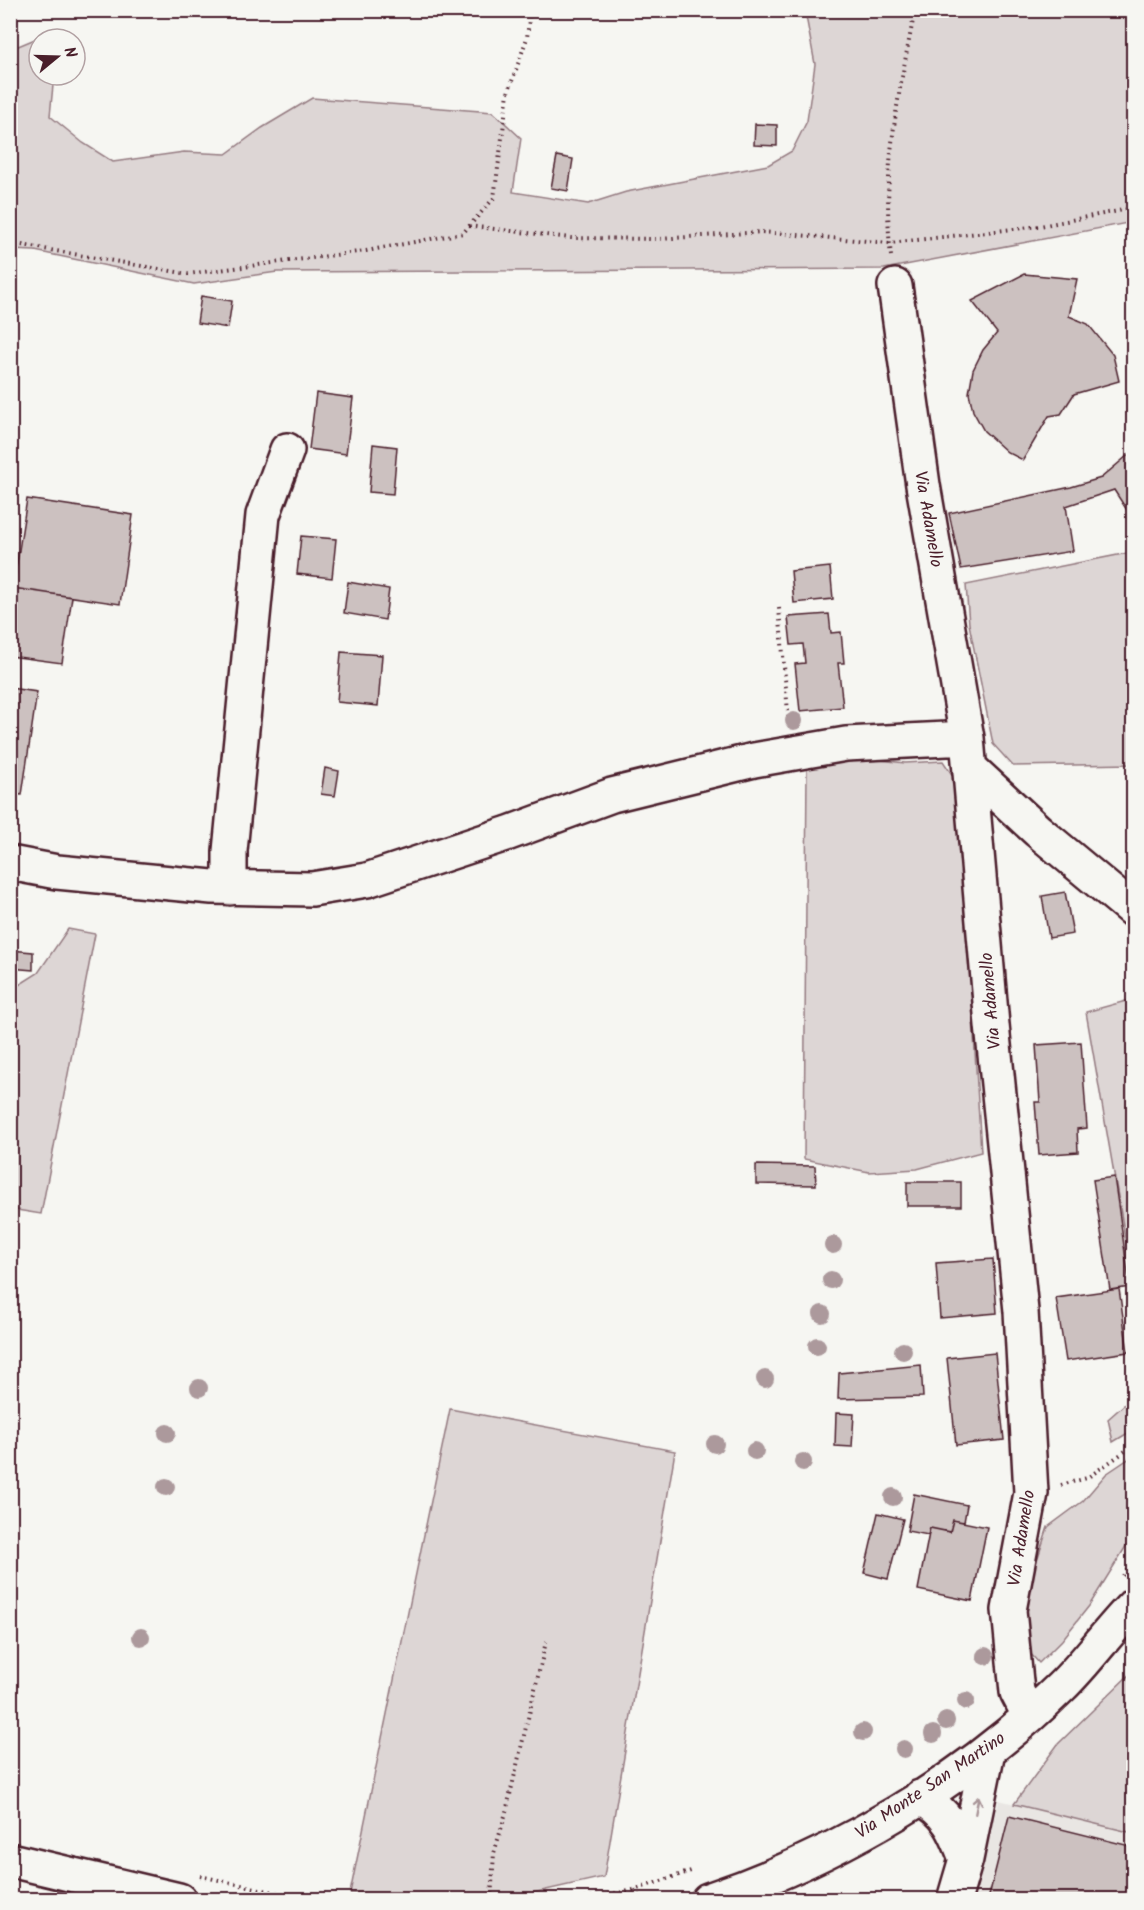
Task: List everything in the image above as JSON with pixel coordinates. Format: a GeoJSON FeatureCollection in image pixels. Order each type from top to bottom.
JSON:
{"type":"FeatureCollection","features":[{"type":"Feature","properties":{"kind":"street","name":"Via Adamello"},"geometry":{"type":"LineString","coordinates":[[895,286],[923,485],[968,753],[992,1025],[1021,1311],[1031,1493],[1009,1610],[1017,1692],[1029,1715]]}},
{"type":"Feature","properties":{"kind":"street"},"geometry":{"type":"LineString","coordinates":[[230,888],[230,851],[263,515],[287,450]]}},
{"type":"Feature","properties":{"kind":"street"},"geometry":{"type":"LineString","coordinates":[[10,863],[57,872],[230,888],[312,889],[367,880],[509,833],[612,795],[791,754],[846,744],[968,753],[1038,831],[1134,911]]}},
{"type":"Feature","properties":{"kind":"street","name":"Via Monte San Martino"},"geometry":{"type":"LineString","coordinates":[[708,1899],[849,1840],[920,1797],[988,1751],[1062,1687],[1125,1602]]}},
{"type":"Feature","properties":{"kind":"street"},"geometry":{"type":"LineString","coordinates":[[954,1899],[966,1859],[988,1751]]}},
{"type":"Feature","properties":{"kind":"street"},"geometry":{"type":"LineString","coordinates":[[920,1797],[939,1808],[956,1832],[966,1859]]}},
{"type":"Feature","properties":{"kind":"street"},"geometry":{"type":"LineString","coordinates":[[10,1860],[179,1899]]}},
{"type":"Feature","properties":{"kind":"path"},"geometry":{"type":"LineString","coordinates":[[10,21],[13,10]]}},
{"type":"Feature","properties":{"kind":"path"},"geometry":{"type":"LineString","coordinates":[[10,243],[188,274],[366,251],[463,233],[494,198],[508,93],[527,38],[530,10]]}},
{"type":"Feature","properties":{"kind":"path"},"geometry":{"type":"LineString","coordinates":[[895,286],[890,243],[888,173],[898,92],[915,10]]}},
{"type":"Feature","properties":{"kind":"path"},"geometry":{"type":"LineString","coordinates":[[469,226],[572,238],[659,238],[762,232],[890,243],[1040,226],[1134,208]]}},
{"type":"Feature","properties":{"kind":"path"},"geometry":{"type":"LineString","coordinates":[[779,608],[791,754]]}},
{"type":"Feature","properties":{"kind":"path"},"geometry":{"type":"LineString","coordinates":[[1031,1493],[1087,1478],[1134,1445]]}},
{"type":"Feature","properties":{"kind":"path"},"geometry":{"type":"LineString","coordinates":[[1125,1602],[1134,1560]]}},
{"type":"Feature","properties":{"kind":"path"},"geometry":{"type":"LineString","coordinates":[[491,1899],[494,1853],[505,1816],[546,1642]]}},
{"type":"Feature","properties":{"kind":"path"},"geometry":{"type":"LineString","coordinates":[[579,1899],[634,1890],[703,1867]]}},
{"type":"Feature","properties":{"kind":"path"},"geometry":{"type":"LineString","coordinates":[[634,1890],[641,1899]]}},
{"type":"Feature","properties":{"kind":"shaded area"},"geometry":{"type":"Polygon","coordinates":[[[805,11],[1133,11],[1133,222],[884,269],[277,272],[194,284],[35,251],[11,250],[11,49],[27,42],[27,87],[53,87],[50,116],[83,143],[113,162],[184,152],[226,154],[262,128],[312,98],[493,112],[521,138],[513,192],[588,204],[626,192],[768,165],[792,151],[807,121],[815,64],[805,11]]]}},
{"type":"Feature","properties":{"kind":"shaded area"},"geometry":{"type":"Polygon","coordinates":[[[1133,552],[1133,764],[1013,766],[993,744],[969,624],[966,585],[1133,552]]]}},
{"type":"Feature","properties":{"kind":"shaded area"},"geometry":{"type":"Polygon","coordinates":[[[846,756],[905,763],[943,761],[959,785],[981,1152],[917,1169],[869,1172],[804,1159],[807,768],[846,756]]]}},
{"type":"Feature","properties":{"kind":"shaded area"},"geometry":{"type":"Polygon","coordinates":[[[68,929],[95,934],[41,1214],[11,1209],[11,990],[38,973],[68,929]]]}},
{"type":"Feature","properties":{"kind":"shaded area"},"geometry":{"type":"Polygon","coordinates":[[[1134,999],[1133,1283],[1086,1012],[1134,999]]]}},
{"type":"Feature","properties":{"kind":"shaded area"},"geometry":{"type":"Polygon","coordinates":[[[1133,1397],[1133,1430],[1113,1442],[1108,1419],[1133,1397]]]}},
{"type":"Feature","properties":{"kind":"shaded area"},"geometry":{"type":"Polygon","coordinates":[[[450,1409],[675,1451],[604,1877],[515,1897],[350,1893],[450,1409]]]}},
{"type":"Feature","properties":{"kind":"shaded area"},"geometry":{"type":"Polygon","coordinates":[[[1133,1456],[1133,1535],[1089,1606],[1062,1640],[1039,1663],[1029,1652],[1025,1625],[1034,1569],[1048,1527],[1083,1501],[1106,1474],[1133,1456]]]}},
{"type":"Feature","properties":{"kind":"shaded area"},"geometry":{"type":"Polygon","coordinates":[[[1133,1671],[1133,1833],[1014,1804],[1058,1744],[1133,1671]]]}},
{"type":"Feature","properties":{"kind":"shaded area"},"geometry":{"type":"Polygon","coordinates":[[[999,1800],[1133,1833],[1133,1899],[973,1900],[999,1800]]]}},
{"type":"Feature","properties":{"kind":"building"},"geometry":{"type":"Polygon","coordinates":[[[755,124],[777,125],[777,146],[754,145],[755,124]]]}},
{"type":"Feature","properties":{"kind":"building"},"geometry":{"type":"Polygon","coordinates":[[[557,156],[573,159],[568,191],[551,188],[557,156]]]}},
{"type":"Feature","properties":{"kind":"building"},"geometry":{"type":"Polygon","coordinates":[[[1024,274],[1077,279],[1069,316],[1088,324],[1113,355],[1119,381],[1074,394],[1061,414],[1049,416],[1023,460],[1007,452],[984,431],[973,411],[969,393],[973,370],[983,350],[997,333],[972,301],[1024,274]]]}},
{"type":"Feature","properties":{"kind":"building"},"geometry":{"type":"Polygon","coordinates":[[[201,296],[232,301],[228,328],[197,323],[201,296]]]}},
{"type":"Feature","properties":{"kind":"building"},"geometry":{"type":"Polygon","coordinates":[[[316,393],[353,398],[346,454],[309,449],[316,393]]]}},
{"type":"Feature","properties":{"kind":"building"},"geometry":{"type":"Polygon","coordinates":[[[373,444],[397,447],[393,494],[369,492],[373,444]]]}},
{"type":"Feature","properties":{"kind":"building"},"geometry":{"type":"Polygon","coordinates":[[[1134,450],[1134,521],[1114,490],[1066,506],[1073,551],[961,569],[949,513],[1071,487],[1101,478],[1134,450]]]}},
{"type":"Feature","properties":{"kind":"building"},"geometry":{"type":"Polygon","coordinates":[[[27,499],[133,515],[120,604],[13,588],[27,499]]]}},
{"type":"Feature","properties":{"kind":"building"},"geometry":{"type":"Polygon","coordinates":[[[301,536],[336,539],[332,578],[297,574],[301,536]]]}},
{"type":"Feature","properties":{"kind":"building"},"geometry":{"type":"Polygon","coordinates":[[[830,567],[833,599],[794,603],[791,571],[830,567]]]}},
{"type":"Feature","properties":{"kind":"building"},"geometry":{"type":"Polygon","coordinates":[[[10,571],[16,572],[13,588],[72,597],[62,663],[10,656],[10,571]]]}},
{"type":"Feature","properties":{"kind":"building"},"geometry":{"type":"Polygon","coordinates":[[[348,582],[389,589],[385,620],[344,613],[348,582]]]}},
{"type":"Feature","properties":{"kind":"building"},"geometry":{"type":"Polygon","coordinates":[[[829,614],[831,633],[841,632],[844,663],[838,663],[843,707],[800,711],[795,664],[805,663],[803,644],[791,645],[788,617],[829,614]]]}},
{"type":"Feature","properties":{"kind":"building"},"geometry":{"type":"Polygon","coordinates":[[[341,652],[382,655],[378,706],[337,702],[341,652]]]}},
{"type":"Feature","properties":{"kind":"building"},"geometry":{"type":"Polygon","coordinates":[[[10,688],[37,692],[22,795],[10,794],[10,688]]]}},
{"type":"Feature","properties":{"kind":"building"},"geometry":{"type":"Polygon","coordinates":[[[325,768],[339,771],[335,796],[321,794],[325,768]]]}},
{"type":"Feature","properties":{"kind":"building"},"geometry":{"type":"Polygon","coordinates":[[[1065,892],[1073,934],[1049,938],[1042,896],[1065,892]]]}},
{"type":"Feature","properties":{"kind":"building"},"geometry":{"type":"Polygon","coordinates":[[[10,950],[33,952],[33,970],[10,968],[10,950]]]}},
{"type":"Feature","properties":{"kind":"building"},"geometry":{"type":"Polygon","coordinates":[[[1081,1042],[1087,1128],[1077,1129],[1078,1152],[1039,1155],[1035,1102],[1040,1102],[1036,1045],[1081,1042]]]}},
{"type":"Feature","properties":{"kind":"building"},"geometry":{"type":"Polygon","coordinates":[[[756,1165],[815,1166],[816,1185],[756,1184],[756,1165]]]}},
{"type":"Feature","properties":{"kind":"building"},"geometry":{"type":"Polygon","coordinates":[[[1114,1177],[1130,1287],[1110,1290],[1093,1180],[1114,1177]]]}},
{"type":"Feature","properties":{"kind":"building"},"geometry":{"type":"Polygon","coordinates":[[[907,1182],[961,1182],[961,1206],[907,1206],[907,1182]]]}},
{"type":"Feature","properties":{"kind":"building"},"geometry":{"type":"Polygon","coordinates":[[[993,1259],[997,1313],[940,1318],[936,1263],[993,1259]]]}},
{"type":"Feature","properties":{"kind":"building"},"geometry":{"type":"Polygon","coordinates":[[[1119,1289],[1128,1352],[1066,1361],[1056,1298],[1119,1289]]]}},
{"type":"Feature","properties":{"kind":"building"},"geometry":{"type":"Polygon","coordinates":[[[995,1353],[1004,1440],[956,1445],[947,1358],[995,1353]]]}},
{"type":"Feature","properties":{"kind":"building"},"geometry":{"type":"Polygon","coordinates":[[[921,1365],[923,1397],[838,1399],[839,1373],[921,1365]]]}},
{"type":"Feature","properties":{"kind":"building"},"geometry":{"type":"Polygon","coordinates":[[[836,1413],[854,1414],[852,1447],[835,1446],[836,1413]]]}},
{"type":"Feature","properties":{"kind":"building"},"geometry":{"type":"Polygon","coordinates":[[[914,1494],[967,1505],[964,1522],[953,1520],[950,1532],[930,1528],[928,1535],[907,1531],[914,1494]]]}},
{"type":"Feature","properties":{"kind":"building"},"geometry":{"type":"Polygon","coordinates":[[[878,1513],[903,1519],[888,1579],[864,1573],[878,1513]]]}},
{"type":"Feature","properties":{"kind":"building"},"geometry":{"type":"Polygon","coordinates":[[[953,1520],[987,1527],[972,1601],[918,1590],[930,1528],[950,1532],[953,1520]]]}},
{"type":"Feature","properties":{"kind":"building"},"geometry":{"type":"Polygon","coordinates":[[[1009,1816],[1134,1847],[1134,1900],[988,1900],[1009,1816]]]}}]}
